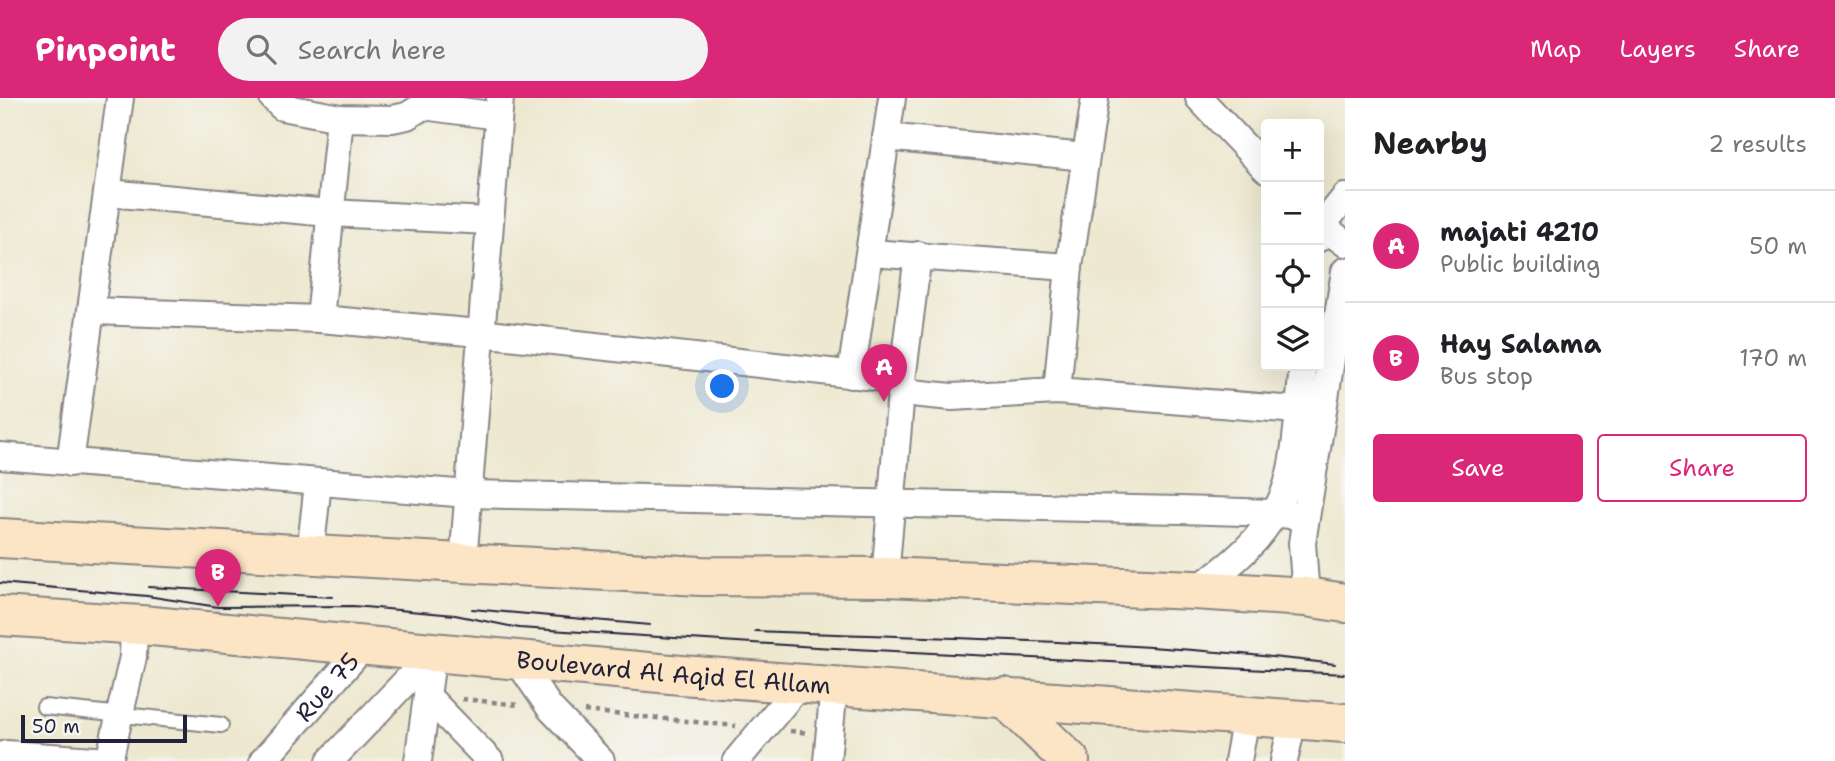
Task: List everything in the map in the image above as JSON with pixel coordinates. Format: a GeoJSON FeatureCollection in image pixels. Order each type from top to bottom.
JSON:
{"type":"FeatureCollection","features":[{"type":"Feature","properties":{"kind":"main road"},"geometry":{"type":"LineString","coordinates":[[0,538],[701,576],[885,577],[1194,590],[1306,597],[1345,603]]}},
{"type":"Feature","properties":{"kind":"main road","name":"Boulevard Al Aqid El Allam"},"geometry":{"type":"LineString","coordinates":[[0,616],[134,625],[817,685],[1246,716],[1288,749],[1345,723]]}},
{"type":"Feature","properties":{"kind":"main road"},"geometry":{"type":"LineString","coordinates":[[1004,697],[1070,761]]}},
{"type":"Feature","properties":{"kind":"street"},"geometry":{"type":"LineString","coordinates":[[70,463],[93,311],[120,98]]}},
{"type":"Feature","properties":{"kind":"street"},"geometry":{"type":"LineString","coordinates":[[273,98],[282,107],[340,118],[392,119],[407,116],[423,102],[499,107],[463,563]]}},
{"type":"Feature","properties":{"kind":"street"},"geometry":{"type":"LineString","coordinates":[[850,375],[892,98]]}},
{"type":"Feature","properties":{"kind":"street"},"geometry":{"type":"LineString","coordinates":[[1057,391],[1069,267],[1095,98]]}},
{"type":"Feature","properties":{"kind":"street"},"geometry":{"type":"LineString","coordinates":[[1199,98],[1261,164]]}},
{"type":"Feature","properties":{"kind":"street"},"geometry":{"type":"LineString","coordinates":[[320,319],[340,118]]}},
{"type":"Feature","properties":{"kind":"street"},"geometry":{"type":"LineString","coordinates":[[886,137],[1085,156]]}},
{"type":"Feature","properties":{"kind":"street"},"geometry":{"type":"LineString","coordinates":[[108,193],[330,213],[489,221]]}},
{"type":"Feature","properties":{"kind":"street"},"geometry":{"type":"LineString","coordinates":[[1324,225],[1345,197]]}},
{"type":"Feature","properties":{"kind":"street"},"geometry":{"type":"LineString","coordinates":[[1324,232],[1345,243]]}},
{"type":"Feature","properties":{"kind":"street"},"geometry":{"type":"LineString","coordinates":[[870,253],[1069,267]]}},
{"type":"Feature","properties":{"kind":"street"},"geometry":{"type":"LineString","coordinates":[[885,577],[901,386],[918,255]]}},
{"type":"Feature","properties":{"kind":"street"},"geometry":{"type":"LineString","coordinates":[[1194,590],[1240,557],[1274,513],[1284,493],[1311,410],[1345,271]]}},
{"type":"Feature","properties":{"kind":"street"},"geometry":{"type":"LineString","coordinates":[[93,311],[320,319],[480,333],[850,375],[952,397],[1057,391],[1311,410]]}},
{"type":"Feature","properties":{"kind":"street"},"geometry":{"type":"LineString","coordinates":[[1304,371],[1311,410],[1303,543],[1306,597]]}},
{"type":"Feature","properties":{"kind":"street"},"geometry":{"type":"LineString","coordinates":[[0,456],[468,494],[1274,513],[1306,517]]}},
{"type":"Feature","properties":{"kind":"street"},"geometry":{"type":"LineString","coordinates":[[310,555],[318,482]]}},
{"type":"Feature","properties":{"kind":"street"},"geometry":{"type":"LineString","coordinates":[[0,756],[6,754],[110,761],[134,657],[134,625]]}},
{"type":"Feature","properties":{"kind":"street","name":"Rue 75"},"geometry":{"type":"LineString","coordinates":[[263,761],[364,646]]}},
{"type":"Feature","properties":{"kind":"street"},"geometry":{"type":"LineString","coordinates":[[418,761],[433,653]]}},
{"type":"Feature","properties":{"kind":"street"},"geometry":{"type":"LineString","coordinates":[[330,761],[433,653]]}},
{"type":"Feature","properties":{"kind":"street"},"geometry":{"type":"LineString","coordinates":[[516,660],[550,708],[601,761]]}},
{"type":"Feature","properties":{"kind":"street"},"geometry":{"type":"LineString","coordinates":[[736,761],[762,729],[817,685],[829,748]]}},
{"type":"Feature","properties":{"kind":"street"},"geometry":{"type":"LineString","coordinates":[[427,696],[490,761]]}},
{"type":"Feature","properties":{"kind":"street"},"geometry":{"type":"LineString","coordinates":[[1238,761],[1246,716]]}},
{"type":"Feature","properties":{"kind":"lane"},"geometry":{"type":"LineString","coordinates":[[44,707],[221,725]]}},
{"type":"Feature","properties":{"kind":"path"},"geometry":{"type":"LineString","coordinates":[[427,696],[762,729],[829,748]]}},
{"type":"Feature","properties":{"kind":"tram line"},"geometry":{"type":"LineString","coordinates":[[0,583],[147,596],[218,607],[353,606],[455,615],[519,628],[816,647],[1345,674]]}},
{"type":"Feature","properties":{"kind":"tram line"},"geometry":{"type":"LineString","coordinates":[[148,587],[333,597]]}},
{"type":"Feature","properties":{"kind":"tram line"},"geometry":{"type":"LineString","coordinates":[[472,609],[650,625]]}},
{"type":"Feature","properties":{"kind":"tram line"},"geometry":{"type":"LineString","coordinates":[[755,631],[1118,645],[1335,664]]}},
{"type":"Feature","properties":{"kind":"place","name":"majati 4210"},"geometry":{"type":"Point","coordinates":[884,402]}},
{"type":"Feature","properties":{"kind":"place","name":"Hay Salama"},"geometry":{"type":"Point","coordinates":[218,607]}}]}
